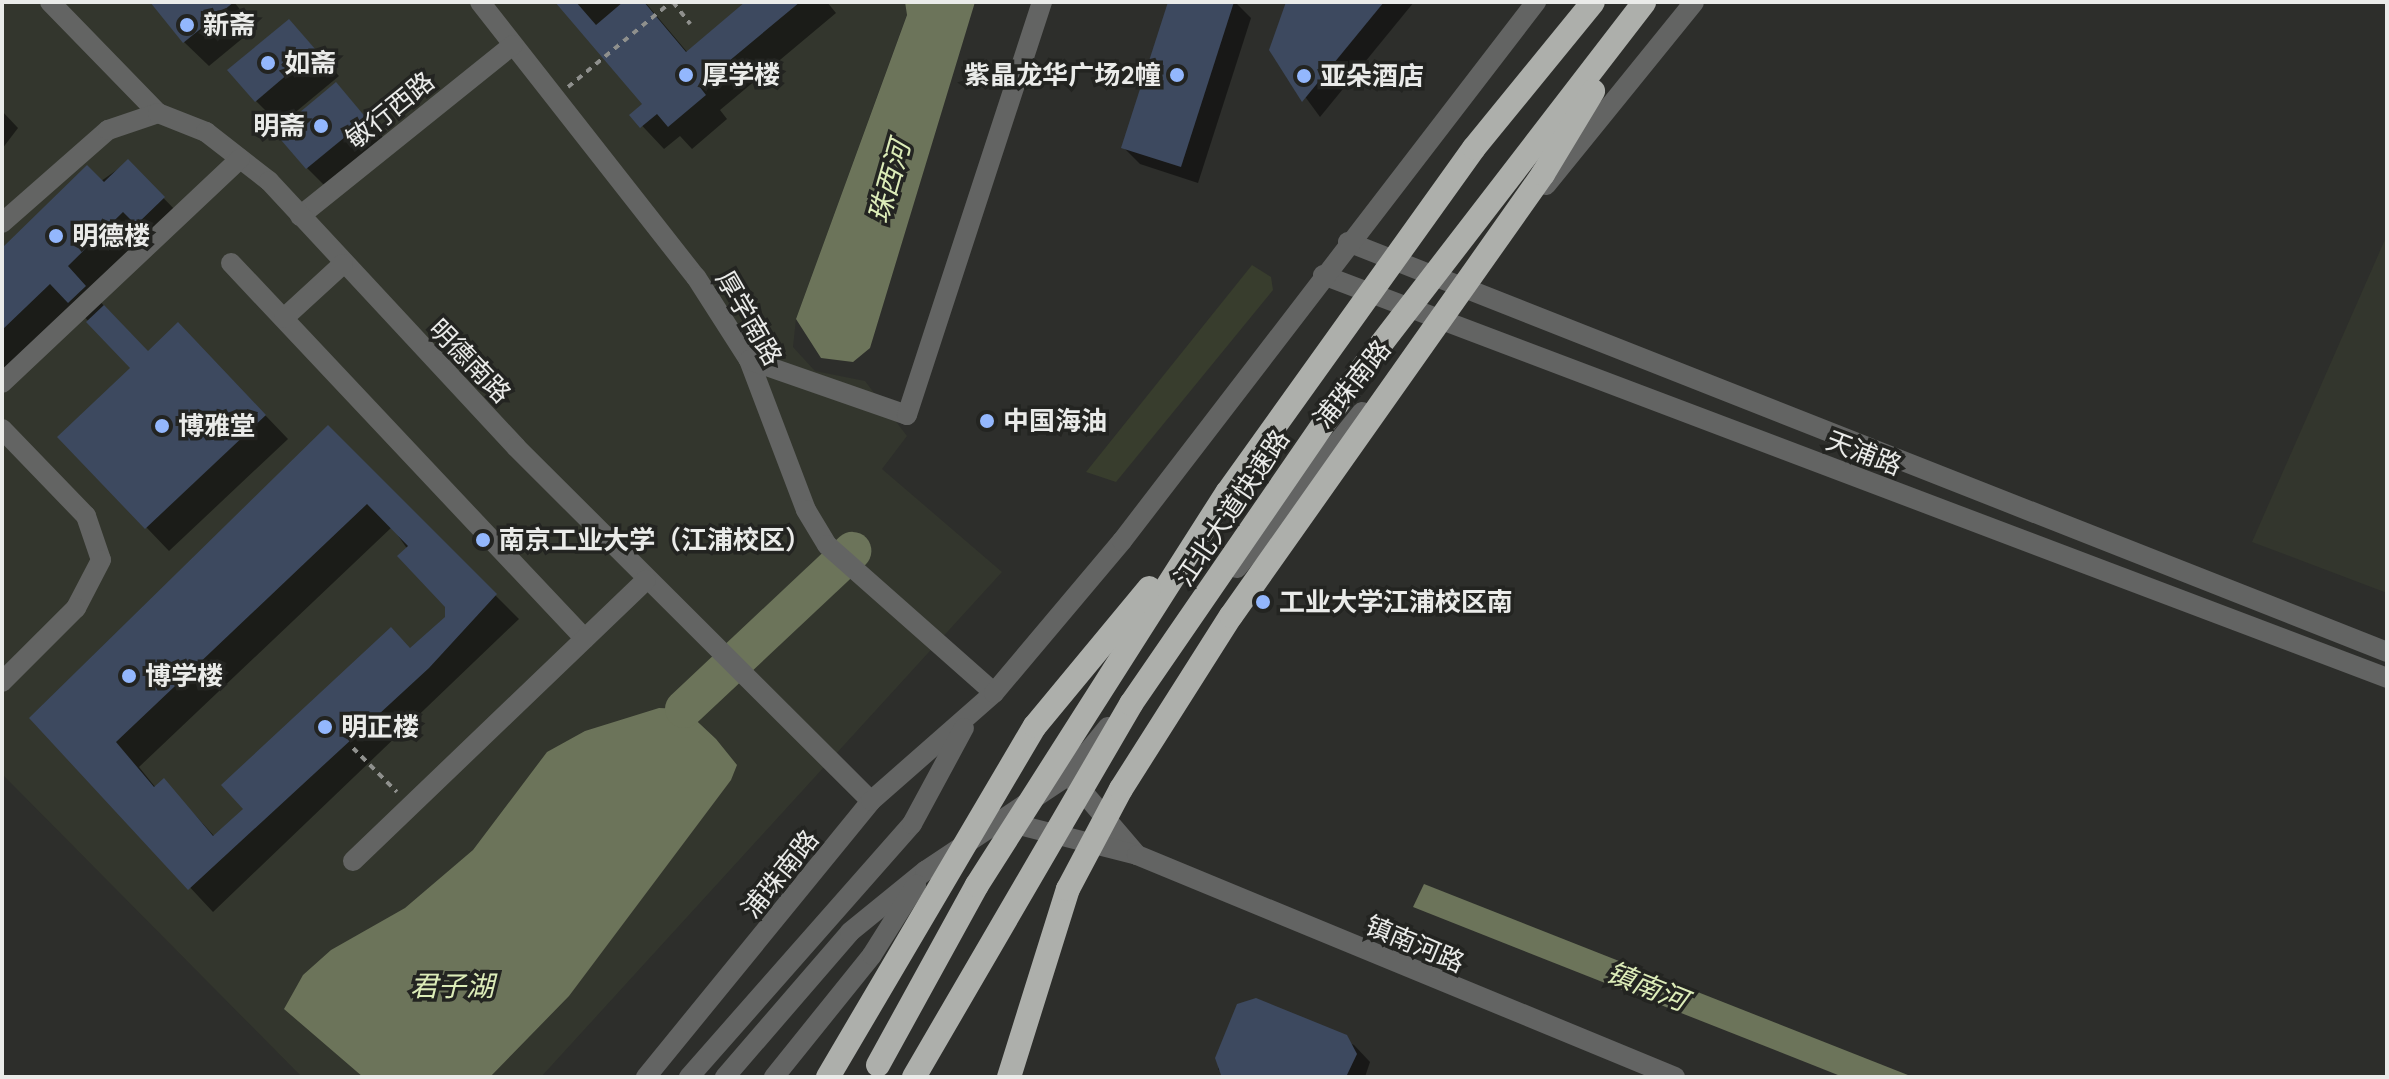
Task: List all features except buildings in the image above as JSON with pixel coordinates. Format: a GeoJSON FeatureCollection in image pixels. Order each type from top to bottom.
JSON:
{"type":"FeatureCollection","features":[{"type":"Feature","properties":{"kind":"highway","name":"江北大道快速路"},"geometry":{"type":"LineString","coordinates":[[878,1065],[977,885],[1227,493],[1474,148],[1593,2]]}},
{"type":"Feature","properties":{"kind":"highway","name":"江北大道快速路"},"geometry":{"type":"LineString","coordinates":[[914,1077],[1131,704],[1358,374],[1644,2]]}},
{"type":"Feature","properties":{"kind":"highway"},"geometry":{"type":"LineString","coordinates":[[1009,1077],[1068,889],[1121,789],[1340,456],[1543,174],[1644,2]]}},
{"type":"Feature","properties":{"kind":"highway"},"geometry":{"type":"LineString","coordinates":[[828,1077],[1035,726],[1227,493]]}},
{"type":"Feature","properties":{"kind":"street"},"geometry":{"type":"LineString","coordinates":[[2,223],[108,130],[158,113],[50,2]]}},
{"type":"Feature","properties":{"kind":"street","name":"厚学南路"},"geometry":{"type":"LineString","coordinates":[[480,2],[696,277],[749,360],[806,510],[827,545],[994,693]]}},
{"type":"Feature","properties":{"kind":"street"},"geometry":{"type":"LineString","coordinates":[[749,360],[907,415],[1042,2]]}},
{"type":"Feature","properties":{"kind":"street","name":"浦珠南路"},"geometry":{"type":"LineString","coordinates":[[646,1077],[871,801],[970,718],[1122,541],[1348,242],[1536,2]]}},
{"type":"Feature","properties":{"kind":"street","name":"浦珠南路"},"geometry":{"type":"LineString","coordinates":[[725,1077],[850,932],[925,871],[1069,775],[1694,2]]}},
{"type":"Feature","properties":{"kind":"street","name":"敏行西路"},"geometry":{"type":"LineString","coordinates":[[300,216],[513,45]]}},
{"type":"Feature","properties":{"kind":"street","name":"明德南路"},"geometry":{"type":"LineString","coordinates":[[158,113],[206,132],[240,159],[300,216],[718,654],[871,801]]}},
{"type":"Feature","properties":{"kind":"street"},"geometry":{"type":"LineString","coordinates":[[2,383],[240,159]]}},
{"type":"Feature","properties":{"kind":"street"},"geometry":{"type":"LineString","coordinates":[[1348,242],[2387,652]]}},
{"type":"Feature","properties":{"kind":"street"},"geometry":{"type":"LineString","coordinates":[[231,263],[585,639]]}},
{"type":"Feature","properties":{"kind":"street"},"geometry":{"type":"LineString","coordinates":[[284,318],[343,264]]}},
{"type":"Feature","properties":{"kind":"street","name":"天浦路"},"geometry":{"type":"LineString","coordinates":[[1323,275],[2387,678]]}},
{"type":"Feature","properties":{"kind":"street"},"geometry":{"type":"LineString","coordinates":[[2,429],[86,516],[101,560],[76,608],[2,682]]}},
{"type":"Feature","properties":{"kind":"street"},"geometry":{"type":"LineString","coordinates":[[353,861],[646,580]]}},
{"type":"Feature","properties":{"kind":"street","name":"浦珠南路"},"geometry":{"type":"LineString","coordinates":[[689,1077],[912,824],[970,718]]}},
{"type":"Feature","properties":{"kind":"street"},"geometry":{"type":"LineString","coordinates":[[1069,775],[1137,855]]}},
{"type":"Feature","properties":{"kind":"street","name":"镇南河路"},"geometry":{"type":"LineString","coordinates":[[1000,821],[1137,855],[1675,1077]]}},
{"type":"Feature","properties":{"kind":"street","name":"浦珠南路"},"geometry":{"type":"LineString","coordinates":[[774,1077],[872,955],[925,871]]}},
{"type":"Feature","properties":{"kind":"path"},"geometry":{"type":"LineString","coordinates":[[555,98],[672,2],[690,24]]}},
{"type":"Feature","properties":{"kind":"path"},"geometry":{"type":"LineString","coordinates":[[353,748],[411,806]]}},
{"type":"Feature","properties":{"kind":"shaded area","name":"南京工业大学（江浦校区）"},"geometry":{"type":"Polygon","coordinates":[[[2,2],[905,2],[907,14],[796,319],[793,347],[815,371],[865,381],[907,436],[882,469],[1002,572],[541,1077],[302,1077],[2,774],[2,2]]]}},
{"type":"Feature","properties":{"kind":"shaded area"},"geometry":{"type":"Polygon","coordinates":[[[2387,235],[2387,593],[2252,542],[2387,235]]]}},
{"type":"Feature","properties":{"kind":"shaded area"},"geometry":{"type":"Polygon","coordinates":[[[1252,265],[1271,277],[1273,290],[1116,482],[1086,472],[1252,265]]]}},
{"type":"Feature","properties":{"kind":"water","name":"珠西河"},"geometry":{"type":"Polygon","coordinates":[[[905,2],[975,2],[870,348],[853,362],[821,358],[796,319],[907,15],[905,2]]]}},
{"type":"Feature","properties":{"kind":"water","name":"君子湖"},"geometry":{"type":"Polygon","coordinates":[[[659,708],[684,709],[716,739],[737,765],[731,780],[569,996],[490,1077],[363,1077],[284,1009],[303,975],[331,950],[405,908],[473,850],[547,752],[585,731],[659,708]]]}},
{"type":"Feature","properties":{"kind":"water","name":"镇南河"},"geometry":{"type":"Polygon","coordinates":[[[1424,884],[1913,1077],[1843,1077],[1413,907],[1424,884]]]}},
{"type":"Feature","properties":{"kind":"waterway"},"geometry":{"type":"LineString","coordinates":[[684,709],[852,551]]}},
{"type":"Feature","properties":{"kind":"place","name":"新斋"},"geometry":{"type":"Point","coordinates":[187,25]}},
{"type":"Feature","properties":{"kind":"place","name":"如斋"},"geometry":{"type":"Point","coordinates":[268,63]}},
{"type":"Feature","properties":{"kind":"place","name":"厚学楼"},"geometry":{"type":"Point","coordinates":[686,75]}},
{"type":"Feature","properties":{"kind":"place","name":"紫晶龙华广场2幢"},"geometry":{"type":"Point","coordinates":[1177,75]}},
{"type":"Feature","properties":{"kind":"place","name":"亚朵酒店"},"geometry":{"type":"Point","coordinates":[1304,76]}},
{"type":"Feature","properties":{"kind":"place","name":"明斋"},"geometry":{"type":"Point","coordinates":[321,126]}},
{"type":"Feature","properties":{"kind":"place","name":"明德楼"},"geometry":{"type":"Point","coordinates":[56,236]}},
{"type":"Feature","properties":{"kind":"place","name":"中国海油"},"geometry":{"type":"Point","coordinates":[987,421]}},
{"type":"Feature","properties":{"kind":"place","name":"博雅堂"},"geometry":{"type":"Point","coordinates":[162,426]}},
{"type":"Feature","properties":{"kind":"place","name":"南京工业大学（江浦校区）"},"geometry":{"type":"Point","coordinates":[483,540]}},
{"type":"Feature","properties":{"kind":"place","name":"工业大学江浦校区南"},"geometry":{"type":"Point","coordinates":[1263,602]}},
{"type":"Feature","properties":{"kind":"place","name":"博学楼"},"geometry":{"type":"Point","coordinates":[129,676]}},
{"type":"Feature","properties":{"kind":"place","name":"明正楼"},"geometry":{"type":"Point","coordinates":[325,727]}}]}
